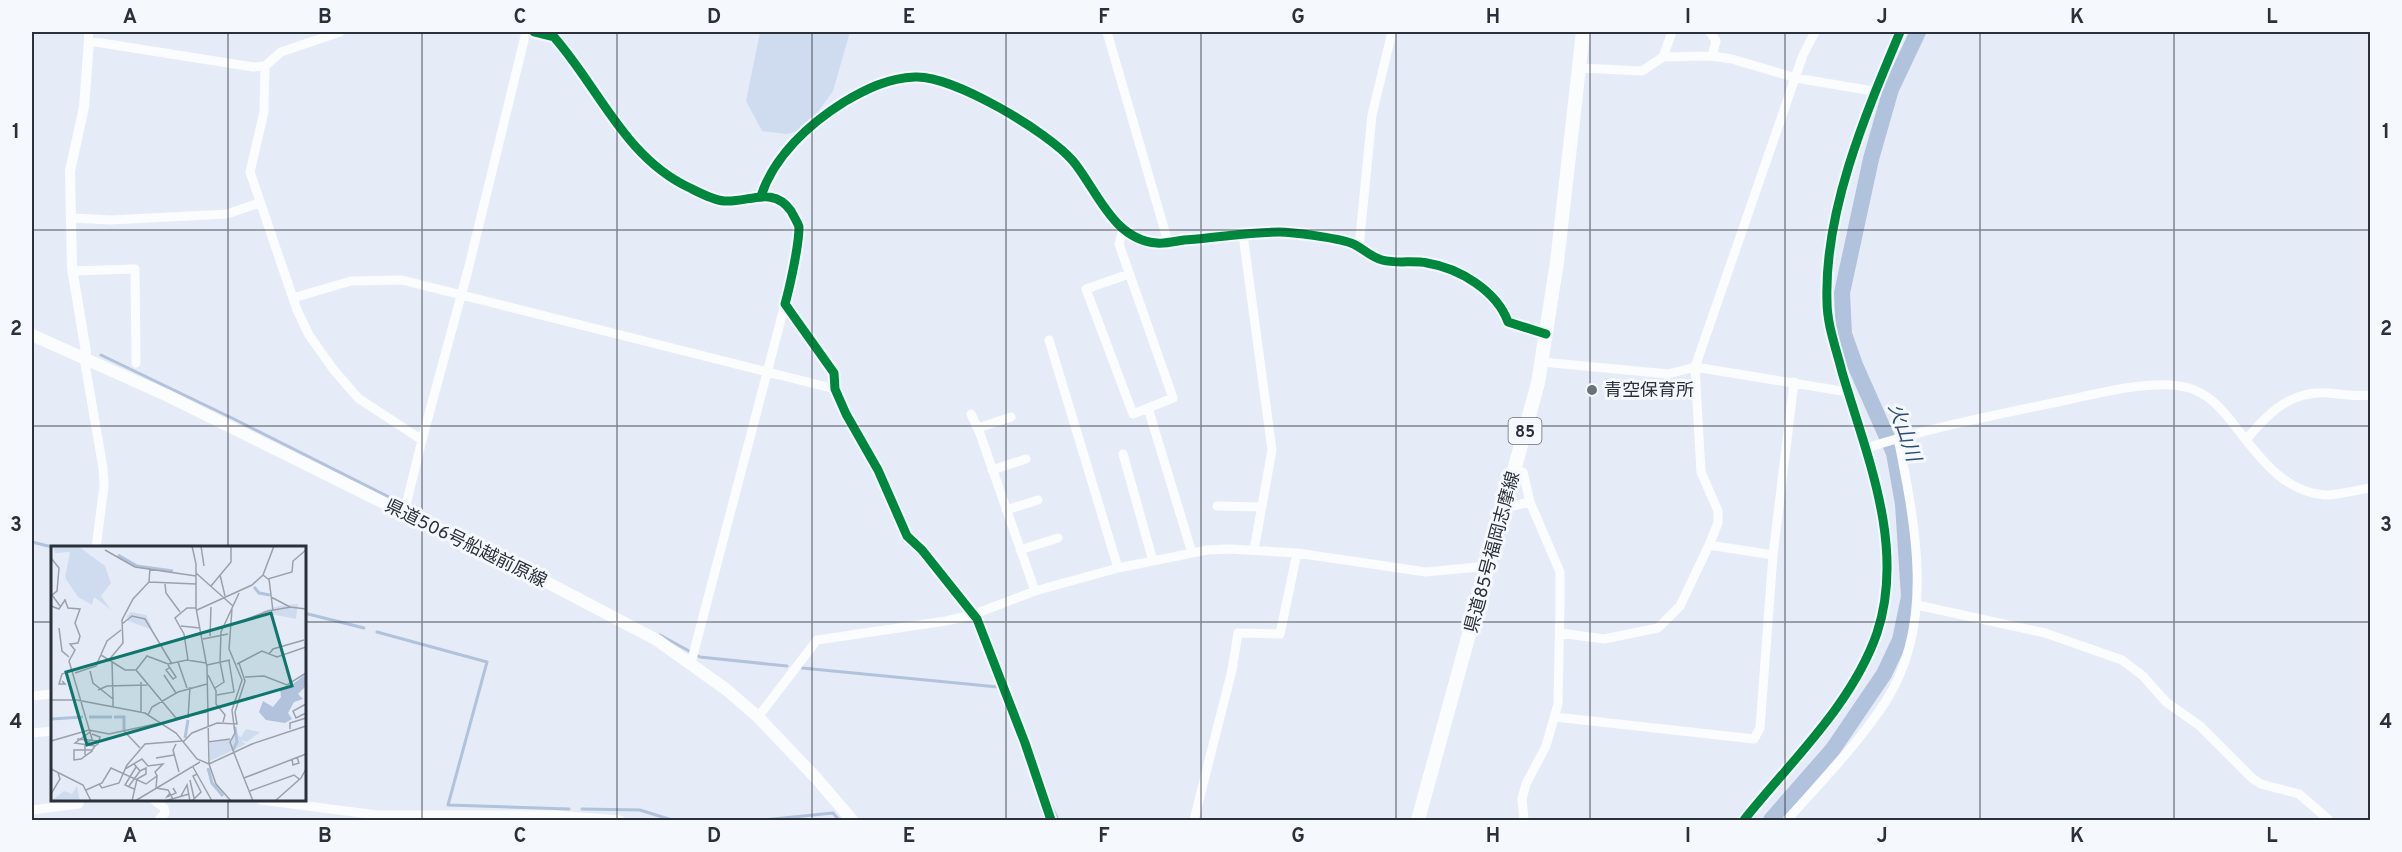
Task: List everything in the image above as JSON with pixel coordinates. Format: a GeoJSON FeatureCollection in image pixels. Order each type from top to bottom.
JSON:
{"type":"FeatureCollection","features":[{"type":"Feature","properties":{"kind":"main road","name":"県道85号福岡志摩線"},"geometry":{"type":"LineString","coordinates":[[1418,820],[1515,470],[1542,362],[1581,68],[1583,32]]}},
{"type":"Feature","properties":{"kind":"main road","name":"県道506号船越前原線"},"geometry":{"type":"LineString","coordinates":[[32,335],[248,435],[404,513],[482,548],[657,640],[691,663],[758,717],[852,820]]}},
{"type":"Feature","properties":{"kind":"street"},"geometry":{"type":"LineString","coordinates":[[96,546],[104,486],[103,468],[84,358],[86,352],[73,272],[70,171],[84,107],[89,36],[237,65],[265,66],[282,52],[340,32]]}},
{"type":"Feature","properties":{"kind":"street"},"geometry":{"type":"LineString","coordinates":[[404,513],[526,32]]}},
{"type":"Feature","properties":{"kind":"street"},"geometry":{"type":"LineString","coordinates":[[534,32],[554,38],[630,141],[661,170],[691,189],[722,201],[738,201],[761,195],[782,201],[799,226],[785,304],[691,663]]}},
{"type":"Feature","properties":{"kind":"street"},"geometry":{"type":"LineString","coordinates":[[1107,32],[1168,242]]}},
{"type":"Feature","properties":{"kind":"street"},"geometry":{"type":"LineString","coordinates":[[1359,247],[1372,115],[1392,32]]}},
{"type":"Feature","properties":{"kind":"street"},"geometry":{"type":"LineString","coordinates":[[1664,57],[1672,32]]}},
{"type":"Feature","properties":{"kind":"street"},"geometry":{"type":"LineString","coordinates":[[1710,32],[1716,41],[1712,57]]}},
{"type":"Feature","properties":{"kind":"street"},"geometry":{"type":"LineString","coordinates":[[1560,633],[1604,639],[1658,628],[1680,606],[1709,545],[1718,523],[1718,511],[1701,472],[1695,367],[1803,55],[1815,32]]}},
{"type":"Feature","properties":{"kind":"street"},"geometry":{"type":"LineString","coordinates":[[1744,820],[1843,696],[1866,659],[1878,630],[1885,587],[1884,533],[1867,448],[1830,331],[1827,302],[1828,270],[1843,191],[1873,91],[1900,32]]}},
{"type":"Feature","properties":{"kind":"street"},"geometry":{"type":"LineString","coordinates":[[1581,68],[1642,71],[1664,57],[1712,57],[1732,59],[1796,78],[1873,91]]}},
{"type":"Feature","properties":{"kind":"street"},"geometry":{"type":"LineString","coordinates":[[265,66],[264,112],[250,172],[293,298],[309,335],[333,369],[358,398],[422,440]]}},
{"type":"Feature","properties":{"kind":"street"},"geometry":{"type":"LineString","coordinates":[[761,195],[772,173],[795,141],[812,124],[874,84],[915,77],[926,78],[986,100],[1038,131],[1072,159],[1109,215],[1123,229],[1157,243],[1281,232],[1348,242],[1371,256],[1384,260],[1426,262],[1446,268],[1484,289],[1505,313],[1508,322],[1546,334]]}},
{"type":"Feature","properties":{"kind":"street"},"geometry":{"type":"LineString","coordinates":[[72,218],[111,220],[227,214],[259,203]]}},
{"type":"Feature","properties":{"kind":"street"},"geometry":{"type":"LineString","coordinates":[[1123,229],[1119,244],[1173,398],[1133,414],[1086,289],[1129,274]]}},
{"type":"Feature","properties":{"kind":"street"},"geometry":{"type":"LineString","coordinates":[[1243,235],[1272,450],[1254,550]]}},
{"type":"Feature","properties":{"kind":"street"},"geometry":{"type":"LineString","coordinates":[[73,272],[135,269],[136,363]]}},
{"type":"Feature","properties":{"kind":"street"},"geometry":{"type":"LineString","coordinates":[[293,298],[351,280],[384,278],[402,280],[835,389]]}},
{"type":"Feature","properties":{"kind":"street"},"geometry":{"type":"LineString","coordinates":[[785,304],[834,373],[835,389],[878,470],[907,536],[922,550],[977,619],[1051,820]]}},
{"type":"Feature","properties":{"kind":"street"},"geometry":{"type":"LineString","coordinates":[[1049,340],[1118,568]]}},
{"type":"Feature","properties":{"kind":"street"},"geometry":{"type":"LineString","coordinates":[[1542,362],[1668,374],[1695,367],[1848,392]]}},
{"type":"Feature","properties":{"kind":"street"},"geometry":{"type":"LineString","coordinates":[[1555,717],[1754,739],[1760,728],[1773,555],[1794,382]]}},
{"type":"Feature","properties":{"kind":"street"},"geometry":{"type":"LineString","coordinates":[[1867,448],[1896,438],[2113,391],[2176,385],[2192,389],[2214,401],[2269,468],[2284,480],[2301,488],[2326,495],[2370,488]]}},
{"type":"Feature","properties":{"kind":"street"},"geometry":{"type":"LineString","coordinates":[[2246,440],[2267,414],[2280,404],[2296,398],[2326,393],[2370,395]]}},
{"type":"Feature","properties":{"kind":"street"},"geometry":{"type":"LineString","coordinates":[[1148,408],[1192,553]]}},
{"type":"Feature","properties":{"kind":"street"},"geometry":{"type":"LineString","coordinates":[[971,414],[978,428],[1035,591]]}},
{"type":"Feature","properties":{"kind":"street"},"geometry":{"type":"LineString","coordinates":[[978,428],[1011,417]]}},
{"type":"Feature","properties":{"kind":"street"},"geometry":{"type":"LineString","coordinates":[[1787,820],[1846,754],[1887,700],[1907,654],[1917,605],[1911,508],[1896,438]]}},
{"type":"Feature","properties":{"kind":"street"},"geometry":{"type":"LineString","coordinates":[[1123,454],[1152,561]]}},
{"type":"Feature","properties":{"kind":"street"},"geometry":{"type":"LineString","coordinates":[[992,470],[1026,459]]}},
{"type":"Feature","properties":{"kind":"street"},"geometry":{"type":"LineString","coordinates":[[1515,470],[1523,472],[1530,502],[1560,572],[1560,670],[1555,717],[1546,746],[1526,784],[1522,799],[1524,820]]}},
{"type":"Feature","properties":{"kind":"street"},"geometry":{"type":"LineString","coordinates":[[1006,510],[1038,500]]}},
{"type":"Feature","properties":{"kind":"street"},"geometry":{"type":"LineString","coordinates":[[1504,508],[1530,502]]}},
{"type":"Feature","properties":{"kind":"street"},"geometry":{"type":"LineString","coordinates":[[1217,507],[1262,507]]}},
{"type":"Feature","properties":{"kind":"street"},"geometry":{"type":"LineString","coordinates":[[1020,550],[1058,538]]}},
{"type":"Feature","properties":{"kind":"street"},"geometry":{"type":"LineString","coordinates":[[1709,545],[1773,555]]}},
{"type":"Feature","properties":{"kind":"street"},"geometry":{"type":"LineString","coordinates":[[758,717],[817,640],[972,615],[1035,591],[1118,568],[1192,553],[1228,549],[1297,553],[1426,572],[1488,566]]}},
{"type":"Feature","properties":{"kind":"street"},"geometry":{"type":"LineString","coordinates":[[1194,820],[1232,670],[1238,633],[1280,634],[1297,553]]}},
{"type":"Feature","properties":{"kind":"street"},"geometry":{"type":"LineString","coordinates":[[1917,605],[2044,633],[2122,660],[2143,676],[2166,702],[2200,726],[2252,778],[2261,784],[2300,794],[2329,820]]}},
{"type":"Feature","properties":{"kind":"street"},"geometry":{"type":"LineString","coordinates":[[32,696],[51,694]]}},
{"type":"Feature","properties":{"kind":"street"},"geometry":{"type":"LineString","coordinates":[[32,733],[51,731]]}},
{"type":"Feature","properties":{"kind":"street"},"geometry":{"type":"LineString","coordinates":[[32,810],[79,804],[80,801]]}},
{"type":"Feature","properties":{"kind":"street"},"geometry":{"type":"LineString","coordinates":[[155,801],[164,808],[165,813],[159,820]]}},
{"type":"Feature","properties":{"kind":"street"},"geometry":{"type":"LineString","coordinates":[[269,801],[377,815],[451,818],[555,815],[620,820]]}},
{"type":"Feature","properties":{"kind":"shaded area"},"geometry":{"type":"Polygon","coordinates":[[[760,32],[850,32],[833,91],[805,130],[786,134],[762,131],[746,101],[760,32]]]}},
{"type":"Feature","properties":{"kind":"waterway","name":"火山川"},"geometry":{"type":"LineString","coordinates":[[1771,820],[1833,749],[1884,674],[1900,640],[1909,597],[1903,504],[1894,453],[1855,365],[1844,334],[1842,293],[1871,159],[1891,89],[1918,32]]}},
{"type":"Feature","properties":{"kind":"waterway"},"geometry":{"type":"LineString","coordinates":[[101,355],[399,502]]}},
{"type":"Feature","properties":{"kind":"waterway"},"geometry":{"type":"LineString","coordinates":[[32,542],[51,547]]}},
{"type":"Feature","properties":{"kind":"waterway"},"geometry":{"type":"LineString","coordinates":[[306,614],[364,628]]}},
{"type":"Feature","properties":{"kind":"waterway"},"geometry":{"type":"LineString","coordinates":[[377,632],[487,662],[448,805],[569,809]]}},
{"type":"Feature","properties":{"kind":"waterway"},"geometry":{"type":"LineString","coordinates":[[660,635],[700,657],[787,666]]}},
{"type":"Feature","properties":{"kind":"waterway"},"geometry":{"type":"LineString","coordinates":[[802,668],[998,687]]}},
{"type":"Feature","properties":{"kind":"waterway"},"geometry":{"type":"LineString","coordinates":[[1031,746],[1036,762]]}},
{"type":"Feature","properties":{"kind":"waterway"},"geometry":{"type":"LineString","coordinates":[[1049,800],[1058,820]]}},
{"type":"Feature","properties":{"kind":"waterway"},"geometry":{"type":"LineString","coordinates":[[582,809],[640,810],[672,820]]}},
{"type":"Feature","properties":{"kind":"waterway"},"geometry":{"type":"LineString","coordinates":[[763,820],[833,813],[839,820]]}},
{"type":"Feature","properties":{"kind":"cycle path"},"geometry":{"type":"LineString","coordinates":[[534,32],[554,37],[630,140],[667,175],[715,199],[733,201],[768,197],[784,203],[791,211],[799,227],[799,235],[785,304],[834,373],[835,389],[846,414],[878,470],[907,536],[922,550],[977,619],[1025,743],[1051,820]]}},
{"type":"Feature","properties":{"kind":"cycle path"},"geometry":{"type":"LineString","coordinates":[[1744,820],[1836,709],[1866,659],[1877,633],[1885,600],[1887,567],[1885,534],[1879,501],[1830,328],[1827,301],[1832,232],[1840,198],[1861,129],[1900,32]]}},
{"type":"Feature","properties":{"kind":"cycle path"},"geometry":{"type":"LineString","coordinates":[[761,196],[767,181],[794,142],[818,120],[844,102],[886,82],[915,77],[932,79],[952,85],[999,107],[1043,135],[1073,161],[1117,223],[1142,240],[1164,243],[1279,232],[1344,241],[1382,260],[1422,262],[1452,270],[1486,291],[1503,311],[1508,322],[1546,334]]}},
{"type":"Feature","properties":{"kind":"place","name":"青空保育所"},"geometry":{"type":"Point","coordinates":[1592,390]}}]}
